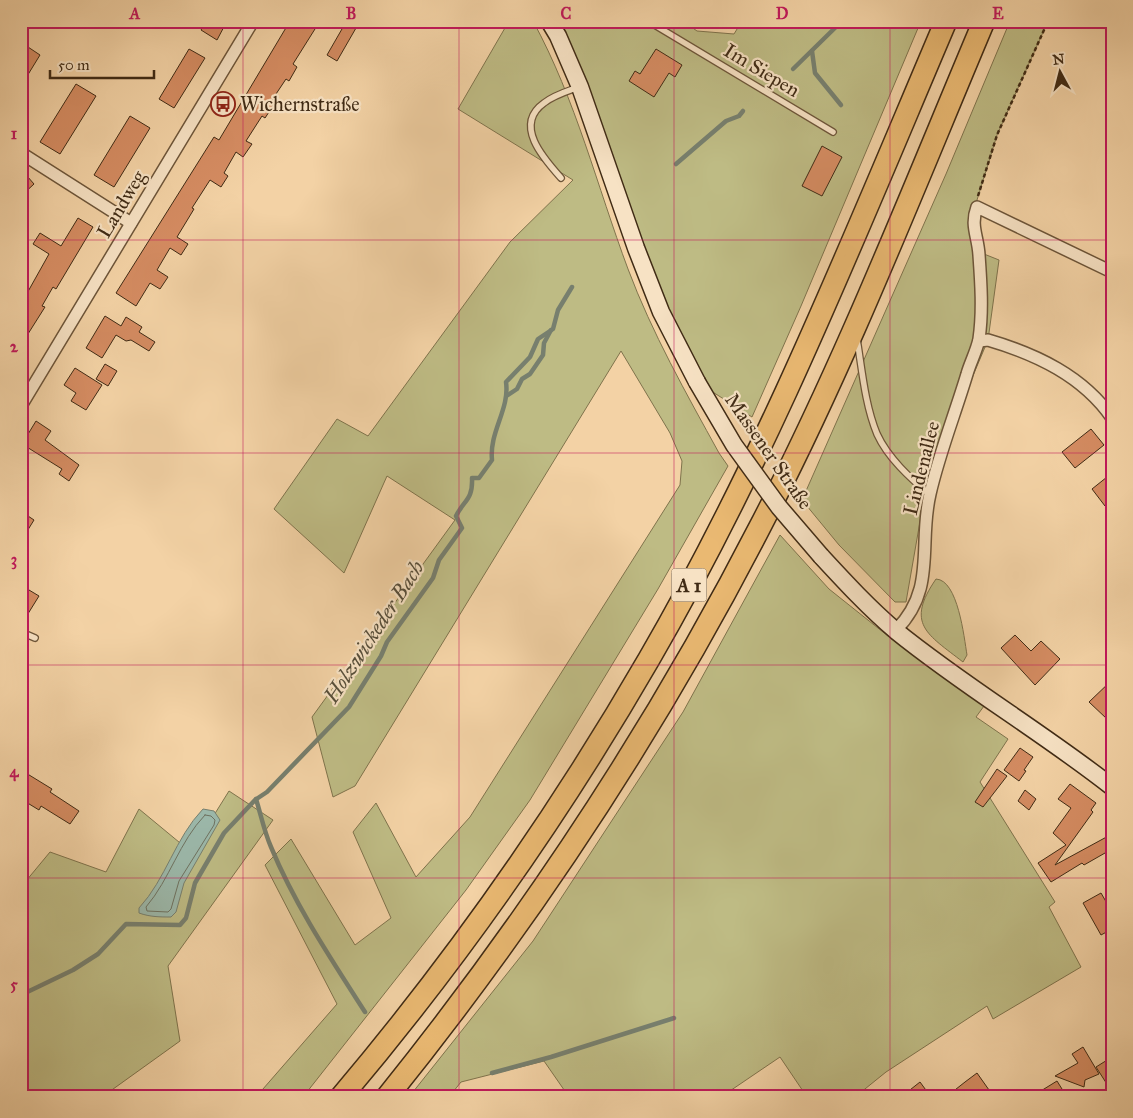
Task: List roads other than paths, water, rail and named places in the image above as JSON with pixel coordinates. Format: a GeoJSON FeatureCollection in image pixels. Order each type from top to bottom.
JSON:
{"type":"FeatureCollection","features":[{"type":"Feature","properties":{"kind":"highway","name":"A 1"},"geometry":{"type":"LineString","coordinates":[[341,1097],[410,1012],[513,872],[649,659],[732,504],[823,311],[946,21]]}},
{"type":"Feature","properties":{"kind":"highway","name":"A 1"},"geometry":{"type":"LineString","coordinates":[[387,1097],[492,962],[548,883],[610,789],[674,683],[764,521],[855,329],[984,21]]}},
{"type":"Feature","properties":{"kind":"main road","name":"Massener Straße"},"geometry":{"type":"LineString","coordinates":[[549,21],[558,36],[580,87],[636,248],[661,312],[697,382],[734,445],[779,507],[849,587],[896,630],[974,690],[1061,748],[1112,787]]}},
{"type":"Feature","properties":{"kind":"street","name":"Landweg"},"geometry":{"type":"LineString","coordinates":[[21,406],[253,21]]}},
{"type":"Feature","properties":{"kind":"street"},"geometry":{"type":"LineString","coordinates":[[21,153],[131,223]]}},
{"type":"Feature","properties":{"kind":"street","name":"Lindenallee"},"geometry":{"type":"LineString","coordinates":[[896,630],[904,622],[920,594],[925,570],[926,524],[930,495],[979,341],[981,314],[979,253],[972,220],[977,207],[1112,272]]}},
{"type":"Feature","properties":{"kind":"street"},"geometry":{"type":"LineString","coordinates":[[979,341],[988,340],[1044,360],[1108,403],[1112,418]]}},
{"type":"Feature","properties":{"kind":"lane","name":"Im Siepen"},"geometry":{"type":"LineString","coordinates":[[648,21],[833,132]]}},
{"type":"Feature","properties":{"kind":"lane"},"geometry":{"type":"LineString","coordinates":[[561,178],[534,143],[533,115],[546,101],[580,87]]}},
{"type":"Feature","properties":{"kind":"lane"},"geometry":{"type":"LineString","coordinates":[[855,329],[871,412],[878,434],[908,476],[930,495]]}},
{"type":"Feature","properties":{"kind":"lane"},"geometry":{"type":"LineString","coordinates":[[21,632],[35,638]]}},
{"type":"Feature","properties":{"kind":"water"},"geometry":{"type":"Polygon","coordinates":[[[203,809],[214,811],[220,820],[184,883],[176,912],[171,917],[139,913],[139,908],[156,884],[193,820],[203,809]]]}},
{"type":"Feature","properties":{"kind":"waterway","name":"Holzwickeder Bach"},"geometry":{"type":"LineString","coordinates":[[793,69],[842,21]]}},
{"type":"Feature","properties":{"kind":"waterway"},"geometry":{"type":"LineString","coordinates":[[812,51],[815,73],[841,105]]}},
{"type":"Feature","properties":{"kind":"waterway","name":"Holzwickeder Bach"},"geometry":{"type":"LineString","coordinates":[[676,164],[726,121],[739,116],[743,111]]}},
{"type":"Feature","properties":{"kind":"waterway","name":"Holzwickeder Bach"},"geometry":{"type":"LineString","coordinates":[[21,995],[73,970],[98,954],[126,924],[180,925],[186,918],[195,883],[224,833],[255,800],[267,792],[349,707],[381,656],[387,642],[433,578],[439,560],[462,528],[456,516],[471,491],[472,478],[479,478],[492,460],[493,440],[505,402],[506,382],[530,357],[538,339],[553,329],[558,310],[572,287]]}},
{"type":"Feature","properties":{"kind":"waterway"},"geometry":{"type":"LineString","coordinates":[[508,395],[517,389],[522,379],[530,374],[543,355],[544,343],[551,330]]}},
{"type":"Feature","properties":{"kind":"waterway"},"geometry":{"type":"LineString","coordinates":[[256,799],[264,829],[291,890],[314,931],[365,1012]]}},
{"type":"Feature","properties":{"kind":"waterway"},"geometry":{"type":"LineString","coordinates":[[492,1073],[551,1057],[674,1018]]}},
{"type":"Feature","properties":{"kind":"place","name":"Wichernstraße"},"geometry":{"type":"Point","coordinates":[223,104]}}]}
